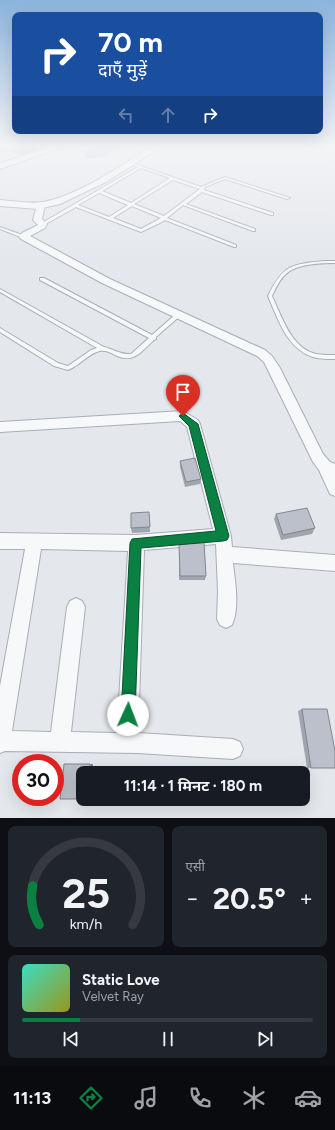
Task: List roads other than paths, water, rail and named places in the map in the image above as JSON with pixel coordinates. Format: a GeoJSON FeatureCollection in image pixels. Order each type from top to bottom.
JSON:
{"type":"FeatureCollection","features":[{"type":"Feature","properties":{"kind":"street"},"geometry":{"type":"LineString","coordinates":[[0,202],[41,205],[72,196],[93,184]]}},
{"type":"Feature","properties":{"kind":"street"},"geometry":{"type":"LineString","coordinates":[[41,205],[37,220],[42,224],[24,237],[106,281],[254,349],[268,359],[310,445],[330,468],[335,489]]}},
{"type":"Feature","properties":{"kind":"street"},"geometry":{"type":"LineString","coordinates":[[0,427],[176,416],[189,419],[193,424],[200,445],[223,536],[227,591],[226,619]]}},
{"type":"Feature","properties":{"kind":"street"},"geometry":{"type":"LineString","coordinates":[[0,541],[136,543],[223,536]]}},
{"type":"Feature","properties":{"kind":"street"},"geometry":{"type":"LineString","coordinates":[[34,541],[0,742],[127,743],[233,748]]}},
{"type":"Feature","properties":{"kind":"street"},"geometry":{"type":"LineString","coordinates":[[127,743],[136,543]]}},
{"type":"Feature","properties":{"kind":"street"},"geometry":{"type":"LineString","coordinates":[[224,554],[335,563]]}},
{"type":"Feature","properties":{"kind":"street"},"geometry":{"type":"LineString","coordinates":[[60,742],[76,607]]}},
{"type":"Feature","properties":{"kind":"lane"},"geometry":{"type":"LineString","coordinates":[[42,224],[77,206],[113,184]]}},
{"type":"Feature","properties":{"kind":"lane"},"geometry":{"type":"LineString","coordinates":[[109,219],[163,184]]}},
{"type":"Feature","properties":{"kind":"lane"},"geometry":{"type":"LineString","coordinates":[[189,184],[272,214]]}},
{"type":"Feature","properties":{"kind":"lane"},"geometry":{"type":"LineString","coordinates":[[77,206],[141,231],[150,228],[202,189],[212,184]]}},
{"type":"Feature","properties":{"kind":"lane"},"geometry":{"type":"LineString","coordinates":[[244,184],[288,198]]}},
{"type":"Feature","properties":{"kind":"lane"},"geometry":{"type":"LineString","coordinates":[[100,192],[234,246]]}},
{"type":"Feature","properties":{"kind":"lane"},"geometry":{"type":"LineString","coordinates":[[183,204],[254,230]]}},
{"type":"Feature","properties":{"kind":"lane"},"geometry":{"type":"LineString","coordinates":[[0,228],[24,237]]}},
{"type":"Feature","properties":{"kind":"lane"},"geometry":{"type":"LineString","coordinates":[[335,262],[328,261],[289,269],[278,280],[270,296],[288,334],[299,348],[314,356],[335,357]]}},
{"type":"Feature","properties":{"kind":"lane"},"geometry":{"type":"LineString","coordinates":[[42,279],[154,338]]}},
{"type":"Feature","properties":{"kind":"lane"},"geometry":{"type":"LineString","coordinates":[[0,290],[103,349],[127,357],[137,353],[178,315]]}},
{"type":"Feature","properties":{"kind":"lane"},"geometry":{"type":"LineString","coordinates":[[0,330],[62,368],[73,367],[92,353],[103,349]]}}]}
